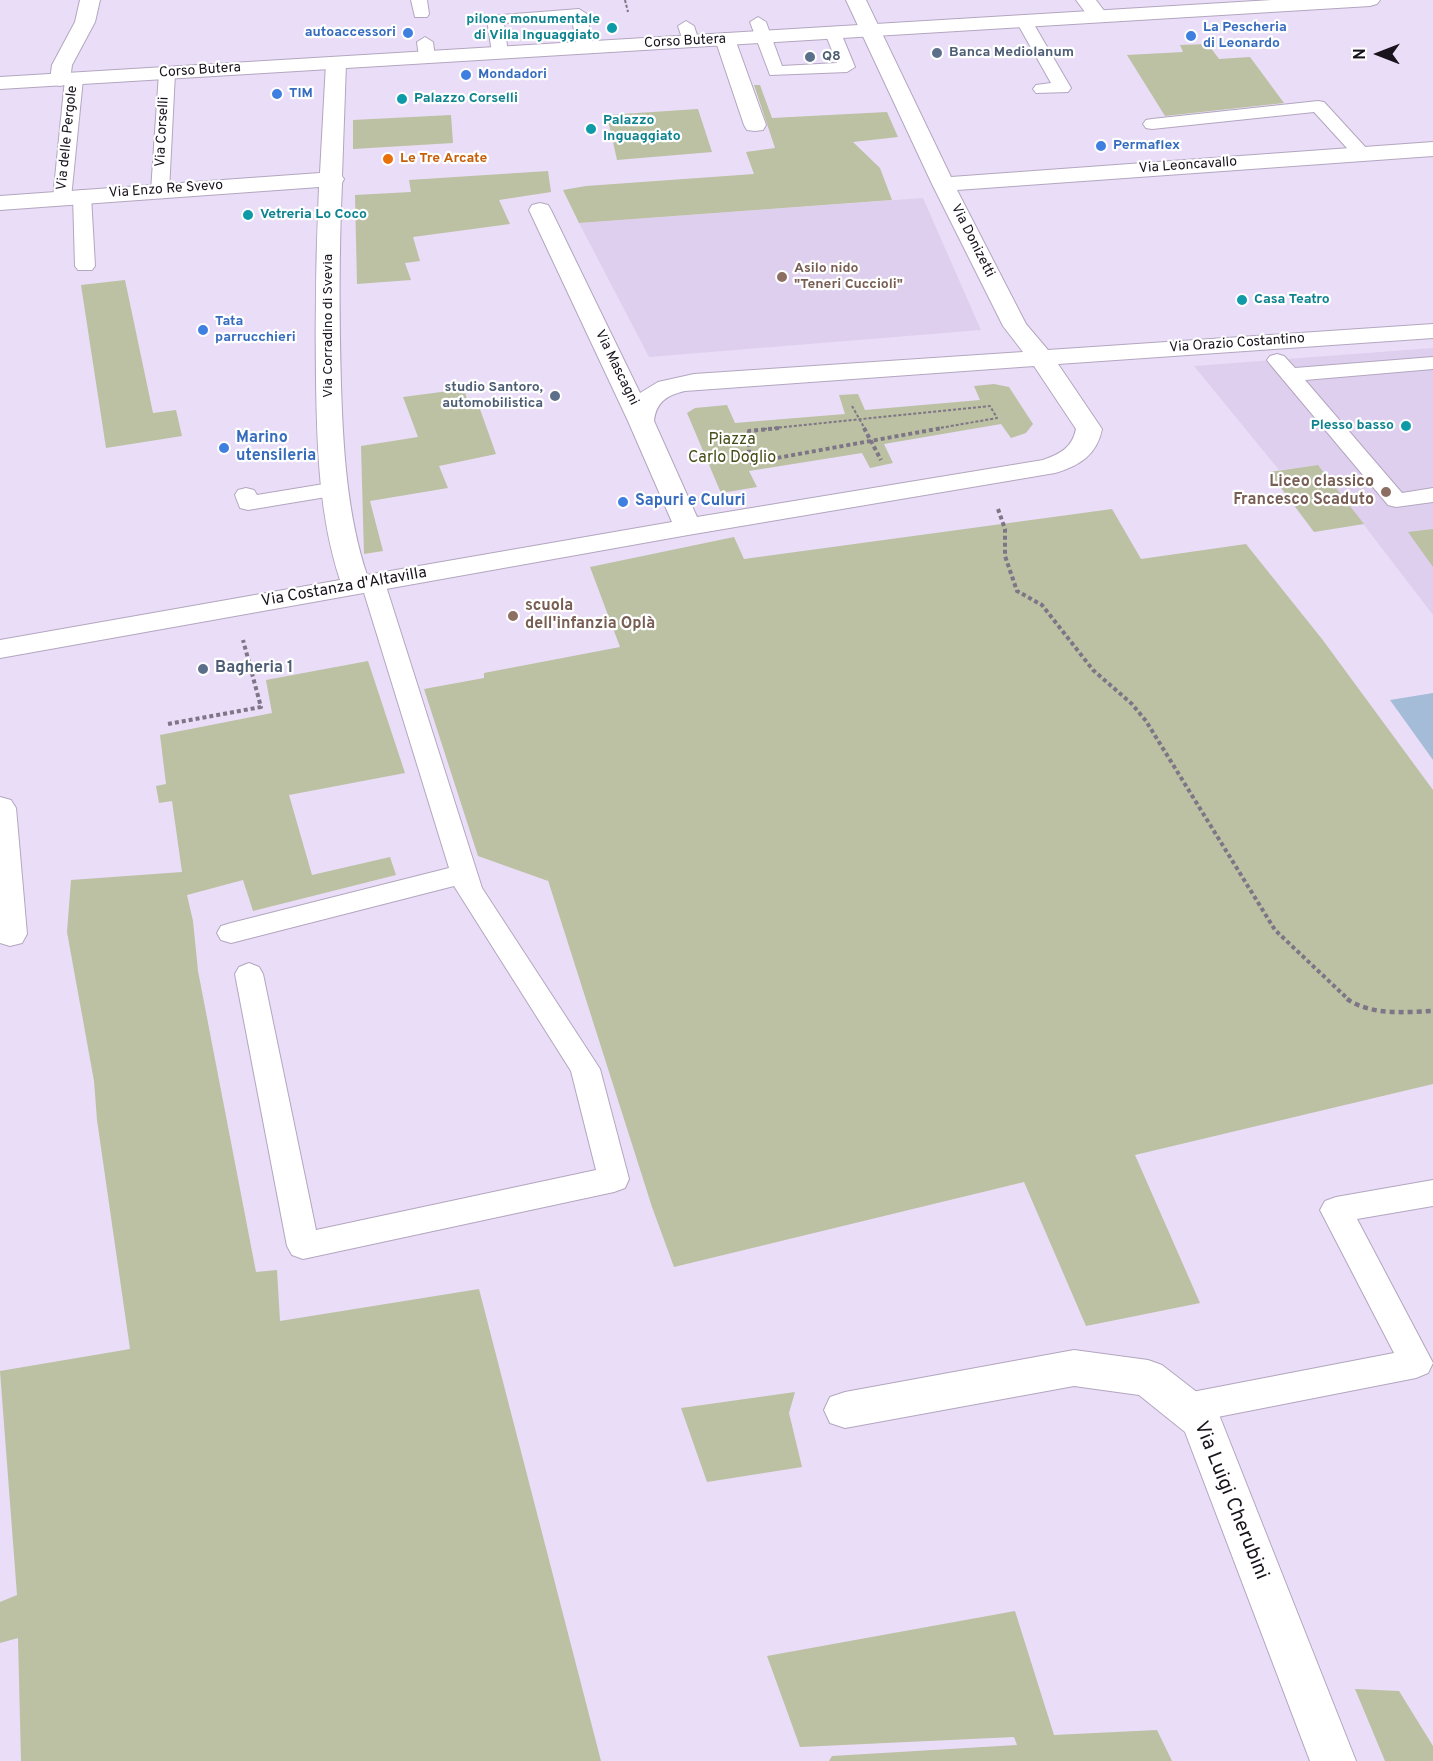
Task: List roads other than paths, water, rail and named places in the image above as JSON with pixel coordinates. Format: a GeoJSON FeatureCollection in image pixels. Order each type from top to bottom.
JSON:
{"type":"FeatureCollection","features":[{"type":"Feature","properties":{"kind":"street"},"geometry":{"type":"LineString","coordinates":[[67,79],[62,65],[85,22],[90,0]]}},
{"type":"Feature","properties":{"kind":"street","name":"Via Donizetti"},"geometry":{"type":"LineString","coordinates":[[856,0],[943,184],[1015,326],[1041,358],[1082,417],[1089,429],[1088,441]]}},
{"type":"Feature","properties":{"kind":"street"},"geometry":{"type":"LineString","coordinates":[[1086,0],[1098,16]]}},
{"type":"Feature","properties":{"kind":"street","name":"Corso Butera"},"geometry":{"type":"LineString","coordinates":[[0,83],[336,63],[426,50],[500,53],[585,48],[689,34],[725,39],[761,29],[833,33],[1370,0]]}},
{"type":"Feature","properties":{"kind":"street"},"geometry":{"type":"LineString","coordinates":[[725,39],[755,125]]}},
{"type":"Feature","properties":{"kind":"street","name":"Via Corradino di Svevia"},"geometry":{"type":"LineString","coordinates":[[336,63],[333,178],[326,280],[330,445],[344,549],[364,585]]}},
{"type":"Feature","properties":{"kind":"street","name":"Via Leoncavallo"},"geometry":{"type":"LineString","coordinates":[[943,184],[1433,149]]}},
{"type":"Feature","properties":{"kind":"street","name":"Via Enzo Re Svevo"},"geometry":{"type":"LineString","coordinates":[[0,203],[333,178]]}},
{"type":"Feature","properties":{"kind":"street","name":"Via Mascagni"},"geometry":{"type":"LineString","coordinates":[[540,210],[641,421],[688,527]]}},
{"type":"Feature","properties":{"kind":"street","name":"Via Orazio Costantino"},"geometry":{"type":"LineString","coordinates":[[641,421],[641,409],[647,399],[660,390],[676,384],[1433,331]]}},
{"type":"Feature","properties":{"kind":"street","name":"Via Costanza d'Altavilla"},"geometry":{"type":"LineString","coordinates":[[0,649],[688,527],[1046,467],[1065,461],[1080,452],[1088,441]]}},
{"type":"Feature","properties":{"kind":"street"},"geometry":{"type":"LineString","coordinates":[[0,808],[10,934]]}},
{"type":"Feature","properties":{"kind":"street","name":"Via Luigi Cherubini"},"geometry":{"type":"LineString","coordinates":[[845,1410],[1074,1368],[1148,1378],[1201,1420],[1333,1761]]}},
{"type":"Feature","properties":{"kind":"lane"},"geometry":{"type":"LineString","coordinates":[[500,53],[495,19],[555,15],[579,14],[585,48]]}},
{"type":"Feature","properties":{"kind":"lane"},"geometry":{"type":"LineString","coordinates":[[1024,21],[1062,88],[1042,89]]}},
{"type":"Feature","properties":{"kind":"lane"},"geometry":{"type":"LineString","coordinates":[[761,29],[776,71],[847,67],[833,33]]}},
{"type":"Feature","properties":{"kind":"lane","name":"Via Corselli"},"geometry":{"type":"LineString","coordinates":[[160,191],[167,73]]}},
{"type":"Feature","properties":{"kind":"lane","name":"Via delle Pergole"},"geometry":{"type":"LineString","coordinates":[[67,79],[72,197],[85,266]]}},
{"type":"Feature","properties":{"kind":"lane"},"geometry":{"type":"LineString","coordinates":[[1152,124],[1318,106],[1362,154]]}},
{"type":"Feature","properties":{"kind":"lane"},"geometry":{"type":"LineString","coordinates":[[1433,363],[1283,367],[1396,500],[1433,495]]}},
{"type":"Feature","properties":{"kind":"lane"},"geometry":{"type":"LineString","coordinates":[[246,495],[248,503],[336,489]]}},
{"type":"Feature","properties":{"kind":"lane"},"geometry":{"type":"LineString","coordinates":[[249,974],[303,1246],[614,1179],[585,1069],[469,890],[364,585]]}},
{"type":"Feature","properties":{"kind":"lane"},"geometry":{"type":"LineString","coordinates":[[231,933],[464,874]]}},
{"type":"Feature","properties":{"kind":"lane"},"geometry":{"type":"LineString","coordinates":[[1187,1408],[1416,1363],[1332,1203],[1433,1193]]}},
{"type":"Feature","properties":{"kind":"water"},"geometry":{"type":"Polygon","coordinates":[[[1433,693],[1433,760],[1390,700],[1433,693]]]}},
{"type":"Feature","properties":{"kind":"place","name":"pilone monumentale di Villa Inguaggiato"},"geometry":{"type":"Point","coordinates":[612,28]}},
{"type":"Feature","properties":{"kind":"place","name":"autoaccessori"},"geometry":{"type":"Point","coordinates":[408,33]}},
{"type":"Feature","properties":{"kind":"place","name":"La Pescheria di Leonardo"},"geometry":{"type":"Point","coordinates":[1191,36]}},
{"type":"Feature","properties":{"kind":"place","name":"Banca Mediolanum"},"geometry":{"type":"Point","coordinates":[937,53]}},
{"type":"Feature","properties":{"kind":"place","name":"Q8"},"geometry":{"type":"Point","coordinates":[810,57]}},
{"type":"Feature","properties":{"kind":"place","name":"Mondadori"},"geometry":{"type":"Point","coordinates":[466,75]}},
{"type":"Feature","properties":{"kind":"place","name":"TIM"},"geometry":{"type":"Point","coordinates":[277,94]}},
{"type":"Feature","properties":{"kind":"place","name":"Palazzo Corselli"},"geometry":{"type":"Point","coordinates":[402,99]}},
{"type":"Feature","properties":{"kind":"place","name":"Palazzo Inguaggiato"},"geometry":{"type":"Point","coordinates":[591,129]}},
{"type":"Feature","properties":{"kind":"place","name":"Permaflex"},"geometry":{"type":"Point","coordinates":[1101,146]}},
{"type":"Feature","properties":{"kind":"place","name":"Le Tre Arcate"},"geometry":{"type":"Point","coordinates":[388,159]}},
{"type":"Feature","properties":{"kind":"place","name":"Vetreria Lo Coco"},"geometry":{"type":"Point","coordinates":[248,215]}},
{"type":"Feature","properties":{"kind":"place","name":"Asilo nido \"Teneri Cuccioli\""},"geometry":{"type":"Point","coordinates":[782,277]}},
{"type":"Feature","properties":{"kind":"place","name":"Casa Teatro"},"geometry":{"type":"Point","coordinates":[1242,300]}},
{"type":"Feature","properties":{"kind":"place","name":"Tata parrucchieri"},"geometry":{"type":"Point","coordinates":[203,330]}},
{"type":"Feature","properties":{"kind":"place","name":"studio Santoro, automobilistica"},"geometry":{"type":"Point","coordinates":[555,396]}},
{"type":"Feature","properties":{"kind":"place","name":"Plesso basso"},"geometry":{"type":"Point","coordinates":[1406,426]}},
{"type":"Feature","properties":{"kind":"place","name":"Marino utensileria"},"geometry":{"type":"Point","coordinates":[224,448]}},
{"type":"Feature","properties":{"kind":"place","name":"Liceo classico Francesco Scaduto"},"geometry":{"type":"Point","coordinates":[1386,492]}},
{"type":"Feature","properties":{"kind":"place","name":"Sapuri e Culuri"},"geometry":{"type":"Point","coordinates":[623,502]}},
{"type":"Feature","properties":{"kind":"place","name":"scuola dell'infanzia Oplà"},"geometry":{"type":"Point","coordinates":[513,616]}},
{"type":"Feature","properties":{"kind":"place","name":"Bagheria 1"},"geometry":{"type":"Point","coordinates":[203,669]}},
{"type":"Feature","properties":{"kind":"park label","name":"Piazza Carlo Doglio"},"geometry":{"type":"Point","coordinates":[732,450]}}]}
